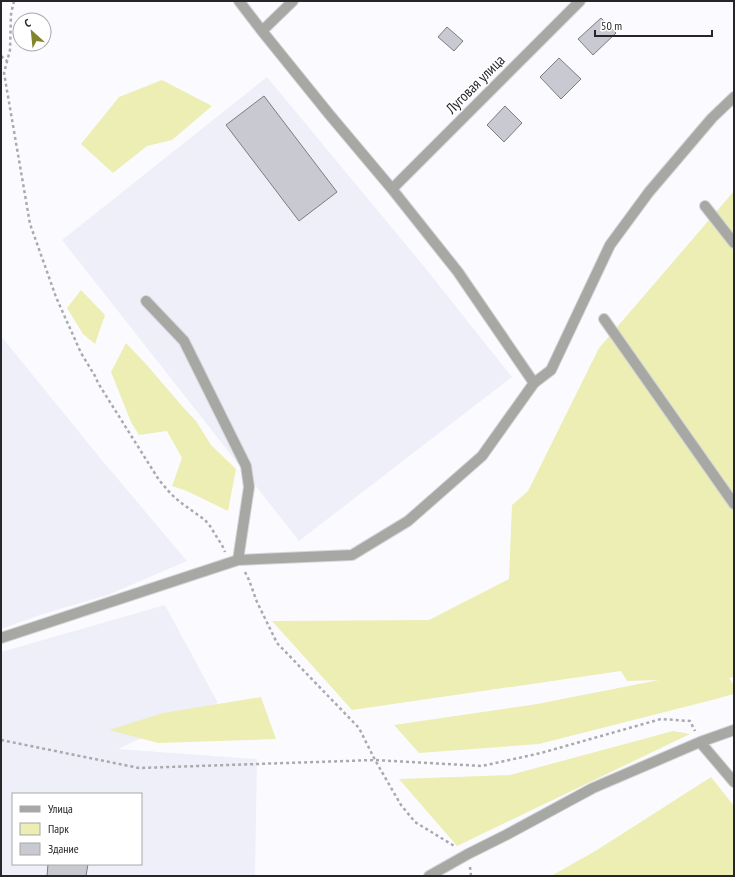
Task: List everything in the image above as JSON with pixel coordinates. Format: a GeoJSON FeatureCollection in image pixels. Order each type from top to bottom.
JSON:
{"type":"FeatureCollection","features":[{"type":"Feature","properties":{"kind":"street"},"geometry":{"type":"LineString","coordinates":[[239,1],[458,272],[534,383]]}},
{"type":"Feature","properties":{"kind":"street"},"geometry":{"type":"LineString","coordinates":[[262,31],[293,1]]}},
{"type":"Feature","properties":{"kind":"street","name":"Луговая улица"},"geometry":{"type":"LineString","coordinates":[[392,189],[580,1]]}},
{"type":"Feature","properties":{"kind":"street"},"geometry":{"type":"LineString","coordinates":[[1,638],[238,560],[352,555],[408,521],[482,456],[534,383],[551,370],[610,245],[649,192],[712,118],[734,97]]}},
{"type":"Feature","properties":{"kind":"street"},"geometry":{"type":"LineString","coordinates":[[705,206],[734,243]]}},
{"type":"Feature","properties":{"kind":"street"},"geometry":{"type":"LineString","coordinates":[[146,301],[184,341],[246,466],[249,487],[238,560]]}},
{"type":"Feature","properties":{"kind":"street"},"geometry":{"type":"LineString","coordinates":[[604,319],[734,504]]}},
{"type":"Feature","properties":{"kind":"street"},"geometry":{"type":"LineString","coordinates":[[429,876],[593,788],[700,742],[734,730]]}},
{"type":"Feature","properties":{"kind":"street"},"geometry":{"type":"LineString","coordinates":[[700,742],[734,782]]}},
{"type":"Feature","properties":{"kind":"path"},"geometry":{"type":"LineString","coordinates":[[1,77],[4,73],[10,50],[14,1]]}},
{"type":"Feature","properties":{"kind":"path"},"geometry":{"type":"LineString","coordinates":[[1,56],[7,62]]}},
{"type":"Feature","properties":{"kind":"path"},"geometry":{"type":"LineString","coordinates":[[4,73],[30,224]]}},
{"type":"Feature","properties":{"kind":"path"},"geometry":{"type":"LineString","coordinates":[[1,740],[139,768],[375,760],[482,766],[541,753],[661,718],[690,721],[700,742]]}},
{"type":"Feature","properties":{"kind":"shaded area"},"geometry":{"type":"Polygon","coordinates":[[[267,77],[422,264],[512,377],[299,541],[62,240],[267,77]]]}},
{"type":"Feature","properties":{"kind":"shaded area"},"geometry":{"type":"Polygon","coordinates":[[[1,336],[101,459],[187,561],[108,595],[46,613],[1,629],[1,336]]]}},
{"type":"Feature","properties":{"kind":"shaded area"},"geometry":{"type":"Polygon","coordinates":[[[165,605],[218,703],[118,749],[257,759],[255,876],[1,876],[1,652],[165,605]]]}},
{"type":"Feature","properties":{"kind":"green space"},"geometry":{"type":"Polygon","coordinates":[[[162,80],[212,106],[172,140],[147,146],[113,173],[81,144],[119,97],[162,80]]]}},
{"type":"Feature","properties":{"kind":"green space"},"geometry":{"type":"Polygon","coordinates":[[[734,191],[734,677],[729,678],[734,685],[734,694],[539,744],[419,753],[394,725],[537,704],[659,680],[627,681],[621,671],[352,710],[272,621],[429,620],[509,579],[512,505],[528,491],[599,348],[734,191]]]}},
{"type":"Feature","properties":{"kind":"green space"},"geometry":{"type":"Polygon","coordinates":[[[81,290],[105,315],[95,344],[83,334],[67,308],[81,290]]]}},
{"type":"Feature","properties":{"kind":"green space"},"geometry":{"type":"Polygon","coordinates":[[[126,343],[196,421],[211,445],[236,469],[228,511],[187,491],[172,486],[182,458],[167,431],[139,435],[131,422],[111,372],[126,343]]]}},
{"type":"Feature","properties":{"kind":"green space"},"geometry":{"type":"Polygon","coordinates":[[[261,697],[276,739],[158,743],[109,730],[163,713],[261,697]]]}},
{"type":"Feature","properties":{"kind":"green space"},"geometry":{"type":"Polygon","coordinates":[[[673,731],[690,734],[457,846],[399,779],[510,775],[673,731]]]}},
{"type":"Feature","properties":{"kind":"green space"},"geometry":{"type":"Polygon","coordinates":[[[711,777],[734,806],[734,876],[551,876],[597,850],[711,777]]]}},
{"type":"Feature","properties":{"kind":"building"},"geometry":{"type":"Polygon","coordinates":[[[601,18],[616,33],[593,55],[578,39],[601,18]]]}},
{"type":"Feature","properties":{"kind":"building"},"geometry":{"type":"Polygon","coordinates":[[[447,27],[463,41],[454,51],[438,37],[447,27]]]}},
{"type":"Feature","properties":{"kind":"building"},"geometry":{"type":"Polygon","coordinates":[[[559,58],[581,79],[561,99],[540,77],[559,58]]]}},
{"type":"Feature","properties":{"kind":"building"},"geometry":{"type":"Polygon","coordinates":[[[264,96],[337,192],[299,221],[226,125],[264,96]]]}},
{"type":"Feature","properties":{"kind":"building"},"geometry":{"type":"Polygon","coordinates":[[[505,106],[522,123],[504,142],[487,125],[505,106]]]}},
{"type":"Feature","properties":{"kind":"building"},"geometry":{"type":"Polygon","coordinates":[[[48,865],[88,865],[86,876],[47,876],[48,865]]]}}]}
